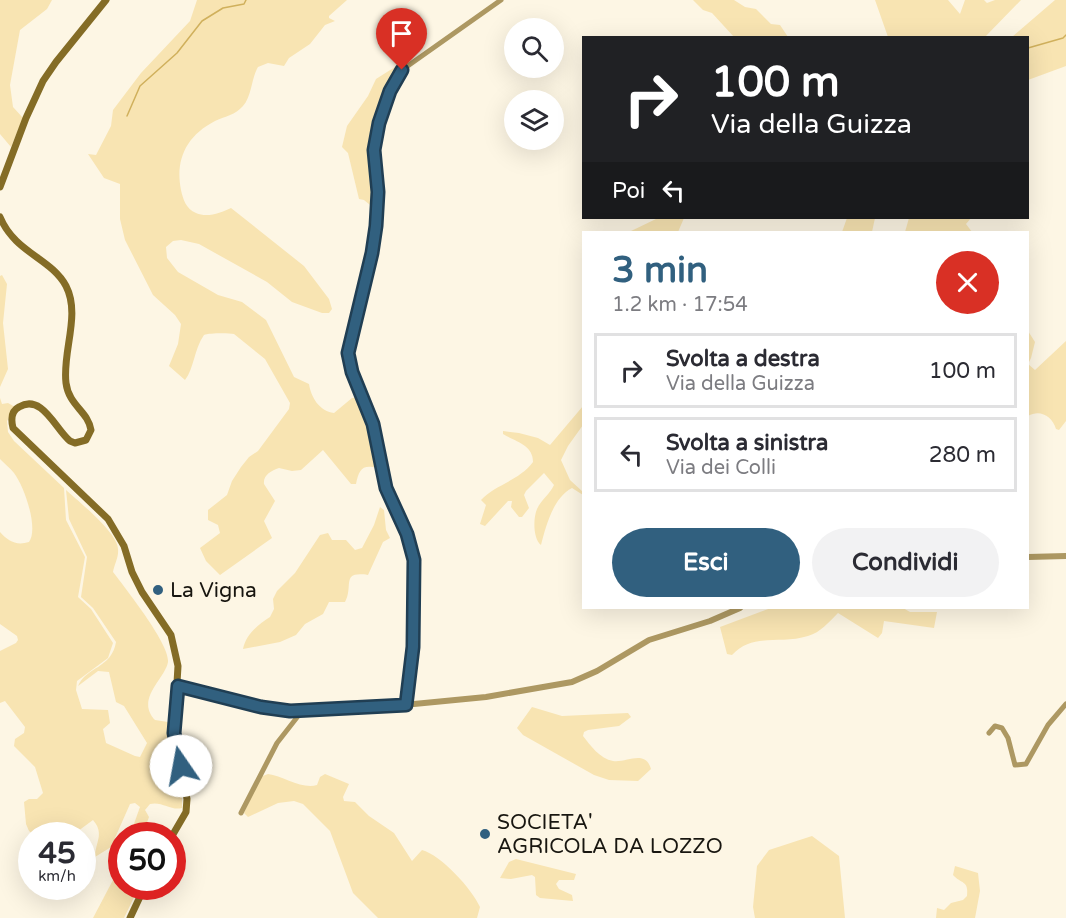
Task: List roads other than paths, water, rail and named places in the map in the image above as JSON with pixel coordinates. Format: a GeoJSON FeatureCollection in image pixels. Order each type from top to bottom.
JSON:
{"type":"FeatureCollection","features":[{"type":"Feature","properties":{"kind":"main road"},"geometry":{"type":"LineString","coordinates":[[0,188],[26,118],[43,81],[106,0]]}},
{"type":"Feature","properties":{"kind":"main road"},"geometry":{"type":"LineString","coordinates":[[0,217],[12,239],[57,274],[67,287],[71,308],[66,385],[71,399],[87,417],[91,430],[86,440],[75,443],[70,441],[46,412],[37,406],[27,404],[15,409],[12,415],[13,428],[108,519],[124,546],[136,582],[171,635],[176,655],[178,686],[174,733],[187,799],[186,812],[180,822]]}},
{"type":"Feature","properties":{"kind":"main road"},"geometry":{"type":"LineString","coordinates":[[130,918],[138,900]]}},
{"type":"Feature","properties":{"kind":"street"},"geometry":{"type":"LineString","coordinates":[[406,705],[413,647],[414,560],[407,534],[386,488],[373,424],[352,372],[348,353],[372,253],[376,226],[378,192],[374,150],[379,123],[390,91],[402,70],[501,0]]}},
{"type":"Feature","properties":{"kind":"street"},"geometry":{"type":"LineString","coordinates":[[1029,557],[1066,556]]}},
{"type":"Feature","properties":{"kind":"street"},"geometry":{"type":"LineString","coordinates":[[178,686],[261,707],[302,711],[406,705],[486,697],[572,682],[597,671],[649,640],[710,621],[738,609]]}},
{"type":"Feature","properties":{"kind":"street"},"geometry":{"type":"LineString","coordinates":[[988,733],[994,726],[1002,728],[1008,738],[1015,765],[1026,764],[1048,725],[1066,704]]}},
{"type":"Feature","properties":{"kind":"street"},"geometry":{"type":"LineString","coordinates":[[241,813],[277,743],[302,711]]}},
{"type":"Feature","properties":{"kind":"waterway"},"geometry":{"type":"LineString","coordinates":[[127,116],[140,86],[177,53],[202,21],[223,8],[244,4],[246,0]]}},
{"type":"Feature","properties":{"kind":"waterway"},"geometry":{"type":"LineString","coordinates":[[1029,48],[1063,38],[1066,35]]}},
{"type":"Feature","properties":{"kind":"place","name":"La Vigna"},"geometry":{"type":"Point","coordinates":[158,590]}},
{"type":"Feature","properties":{"kind":"place","name":"SOCIETA' AGRICOLA DA LOZZO"},"geometry":{"type":"Point","coordinates":[485,834]}}]}
